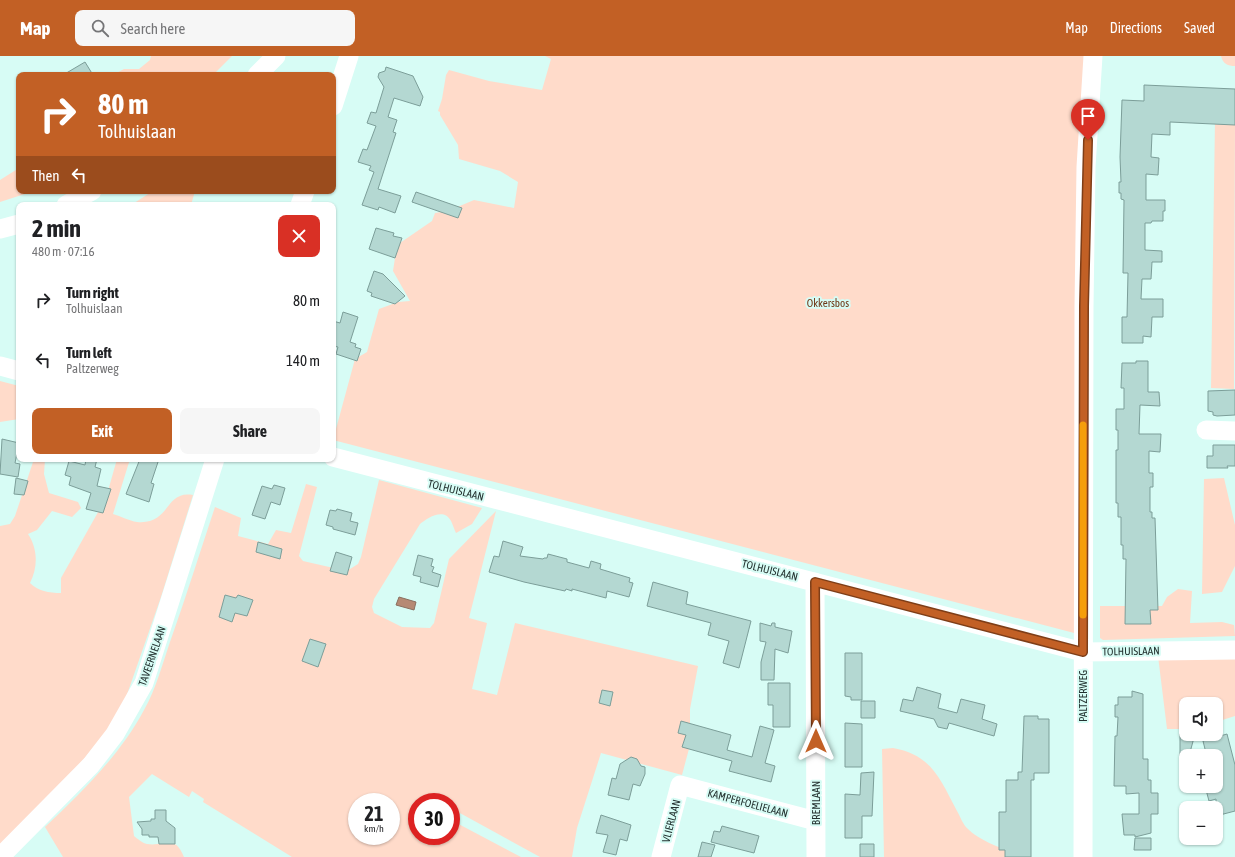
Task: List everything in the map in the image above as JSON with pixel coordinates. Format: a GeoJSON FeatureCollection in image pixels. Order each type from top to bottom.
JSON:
{"type":"FeatureCollection","features":[{"type":"Feature","properties":{"kind":"street"},"geometry":{"type":"LineString","coordinates":[[260,72],[276,56]]}},
{"type":"Feature","properties":{"kind":"street"},"geometry":{"type":"LineString","coordinates":[[336,97],[349,56]]}},
{"type":"Feature","properties":{"kind":"street","name":"PALTZERWEG"},"geometry":{"type":"LineString","coordinates":[[1083,857],[1084,299],[1086,167],[1092,56]]}},
{"type":"Feature","properties":{"kind":"street"},"geometry":{"type":"LineString","coordinates":[[72,202],[86,194]]}},
{"type":"Feature","properties":{"kind":"street"},"geometry":{"type":"LineString","coordinates":[[0,229],[16,225]]}},
{"type":"Feature","properties":{"kind":"street"},"geometry":{"type":"LineString","coordinates":[[0,366],[16,370]]}},
{"type":"Feature","properties":{"kind":"street"},"geometry":{"type":"LineString","coordinates":[[1206,430],[1235,430]]}},
{"type":"Feature","properties":{"kind":"street","name":"TOLHUISLAAN"},"geometry":{"type":"LineString","coordinates":[[336,458],[1083,652],[1235,650]]}},
{"type":"Feature","properties":{"kind":"street","name":"TAVEERNELAAN"},"geometry":{"type":"LineString","coordinates":[[0,857],[91,765],[115,734],[144,683],[214,462]]}},
{"type":"Feature","properties":{"kind":"street","name":"BREMLAAN"},"geometry":{"type":"LineString","coordinates":[[815,582],[816,857]]}},
{"type":"Feature","properties":{"kind":"street","name":"KAMPERFOELIELAAN"},"geometry":{"type":"LineString","coordinates":[[680,786],[816,821]]}},
{"type":"Feature","properties":{"kind":"street","name":"VLIERLAAN"},"geometry":{"type":"LineString","coordinates":[[661,857],[680,786]]}},
{"type":"Feature","properties":{"kind":"green space"},"geometry":{"type":"Polygon","coordinates":[[[151,56],[232,56],[216,72],[118,72],[124,69],[139,69],[150,60],[151,56]]]}},
{"type":"Feature","properties":{"kind":"green space","name":"Okkersbos"},"geometry":{"type":"Polygon","coordinates":[[[545,56],[1087,56],[1078,634],[336,441],[336,429],[355,359],[367,352],[379,309],[398,302],[410,301],[393,271],[397,245],[432,221],[435,213],[448,211],[474,200],[514,208],[518,182],[500,171],[459,159],[458,145],[440,115],[440,112],[438,111],[442,99],[446,75],[449,70],[489,81],[542,90],[551,59],[545,56]]]}},
{"type":"Feature","properties":{"kind":"green space"},"geometry":{"type":"Polygon","coordinates":[[[1221,56],[1235,56],[1235,66],[1226,64],[1221,56]]]}},
{"type":"Feature","properties":{"kind":"green space"},"geometry":{"type":"Polygon","coordinates":[[[1215,120],[1235,120],[1234,389],[1211,388],[1215,120]]]}},
{"type":"Feature","properties":{"kind":"green space"},"geometry":{"type":"Polygon","coordinates":[[[16,170],[16,194],[25,194],[0,202],[0,180],[16,170]]]}},
{"type":"Feature","properties":{"kind":"green space"},"geometry":{"type":"Polygon","coordinates":[[[148,194],[194,194],[192,202],[136,202],[148,194]]]}},
{"type":"Feature","properties":{"kind":"green space"},"geometry":{"type":"Polygon","coordinates":[[[0,381],[16,385],[16,419],[0,422],[0,381]]]}},
{"type":"Feature","properties":{"kind":"green space"},"geometry":{"type":"Polygon","coordinates":[[[33,462],[45,462],[44,474],[49,493],[78,502],[81,508],[72,517],[52,511],[37,530],[28,534],[34,546],[36,558],[33,577],[30,583],[40,590],[61,593],[61,578],[106,498],[116,462],[129,462],[113,514],[137,522],[148,521],[156,518],[177,498],[184,495],[193,495],[161,597],[123,706],[104,734],[72,774],[0,846],[0,526],[10,524],[15,516],[33,462]]]}},
{"type":"Feature","properties":{"kind":"green space"},"geometry":{"type":"Polygon","coordinates":[[[1224,478],[1235,525],[1235,566],[1222,592],[1202,594],[1204,479],[1224,478]]]}},
{"type":"Feature","properties":{"kind":"green space"},"geometry":{"type":"Polygon","coordinates":[[[379,480],[482,508],[472,524],[456,533],[448,517],[440,514],[427,519],[420,524],[374,599],[372,607],[374,613],[402,627],[430,628],[434,623],[449,559],[496,511],[469,618],[487,623],[472,689],[497,695],[515,623],[698,666],[690,709],[690,745],[682,775],[601,753],[577,828],[572,857],[540,857],[460,813],[460,793],[408,793],[408,845],[460,845],[460,825],[521,857],[292,857],[203,802],[204,799],[192,791],[189,797],[152,774],[129,797],[134,836],[147,844],[173,843],[177,845],[184,857],[63,857],[45,827],[73,800],[112,758],[144,710],[158,677],[215,507],[241,518],[238,536],[268,544],[276,530],[291,533],[306,484],[317,487],[299,556],[303,561],[338,569],[350,569],[358,564],[361,557],[379,480]]]}},
{"type":"Feature","properties":{"kind":"green space"},"geometry":{"type":"Polygon","coordinates":[[[1178,589],[1192,591],[1190,623],[1222,622],[1234,625],[1235,636],[1103,640],[1100,638],[1100,606],[1162,606],[1167,597],[1178,589]]]}},
{"type":"Feature","properties":{"kind":"green space"},"geometry":{"type":"Polygon","coordinates":[[[1158,656],[1235,659],[1235,716],[1223,720],[1223,697],[1179,697],[1179,729],[1167,729],[1158,656]]]}},
{"type":"Feature","properties":{"kind":"green space"},"geometry":{"type":"Polygon","coordinates":[[[893,748],[906,751],[917,756],[933,770],[940,779],[963,823],[973,834],[998,847],[1032,857],[884,857],[882,749],[893,748]]]}},
{"type":"Feature","properties":{"kind":"shaded area"},"geometry":{"type":"Polygon","coordinates":[[[399,597],[416,602],[414,610],[396,605],[399,597]]]}},
{"type":"Feature","properties":{"kind":"building"},"geometry":{"type":"Polygon","coordinates":[[[85,62],[91,72],[68,72],[85,62]]]}},
{"type":"Feature","properties":{"kind":"building"},"geometry":{"type":"Polygon","coordinates":[[[386,67],[413,76],[423,97],[420,106],[394,98],[388,117],[397,120],[393,132],[396,133],[378,189],[401,196],[395,213],[379,207],[378,210],[362,205],[374,172],[369,170],[371,166],[358,162],[363,149],[367,150],[376,126],[367,123],[371,112],[376,113],[384,87],[378,77],[379,73],[385,71],[386,67]]]}},
{"type":"Feature","properties":{"kind":"building"},"geometry":{"type":"Polygon","coordinates":[[[1144,85],[1235,89],[1235,125],[1170,122],[1170,135],[1152,134],[1151,157],[1159,158],[1158,175],[1146,174],[1146,200],[1165,200],[1165,211],[1163,211],[1163,221],[1152,221],[1151,223],[1145,223],[1145,250],[1162,251],[1162,262],[1152,262],[1151,279],[1142,279],[1141,299],[1163,299],[1163,317],[1152,317],[1151,337],[1143,336],[1143,343],[1122,343],[1122,317],[1127,317],[1128,273],[1123,273],[1124,200],[1121,199],[1121,193],[1119,193],[1119,182],[1121,182],[1120,157],[1122,100],[1144,101],[1144,85]]]}},
{"type":"Feature","properties":{"kind":"building"},"geometry":{"type":"Polygon","coordinates":[[[416,192],[462,208],[458,218],[412,202],[416,192]]]}},
{"type":"Feature","properties":{"kind":"building"},"geometry":{"type":"Polygon","coordinates":[[[376,228],[394,233],[393,236],[402,238],[395,258],[369,249],[376,228]]]}},
{"type":"Feature","properties":{"kind":"building"},"geometry":{"type":"Polygon","coordinates":[[[374,271],[383,274],[405,296],[395,304],[371,296],[372,293],[367,291],[374,271]]]}},
{"type":"Feature","properties":{"kind":"building"},"geometry":{"type":"Polygon","coordinates":[[[343,312],[358,317],[350,342],[356,344],[355,347],[361,349],[357,361],[336,354],[338,347],[336,347],[336,322],[340,323],[343,312]]]}},
{"type":"Feature","properties":{"kind":"building"},"geometry":{"type":"Polygon","coordinates":[[[1136,361],[1148,361],[1148,392],[1159,392],[1160,406],[1140,405],[1139,434],[1161,434],[1160,452],[1149,451],[1149,473],[1153,473],[1153,487],[1150,487],[1150,512],[1152,512],[1152,518],[1155,518],[1158,610],[1150,610],[1151,624],[1125,624],[1126,559],[1123,559],[1123,545],[1121,545],[1121,517],[1118,517],[1118,503],[1116,503],[1116,450],[1118,450],[1118,430],[1116,430],[1116,409],[1124,409],[1124,388],[1121,388],[1122,363],[1136,363],[1136,361]]]}},
{"type":"Feature","properties":{"kind":"building"},"geometry":{"type":"Polygon","coordinates":[[[1235,390],[1235,415],[1217,416],[1213,415],[1213,412],[1208,411],[1208,391],[1235,390]]]}},
{"type":"Feature","properties":{"kind":"building"},"geometry":{"type":"Polygon","coordinates":[[[2,439],[16,442],[15,463],[20,464],[18,477],[0,474],[2,439]]]}},
{"type":"Feature","properties":{"kind":"building"},"geometry":{"type":"Polygon","coordinates":[[[1213,445],[1235,445],[1235,466],[1227,466],[1228,468],[1207,468],[1207,456],[1213,456],[1213,445]]]}},
{"type":"Feature","properties":{"kind":"building"},"geometry":{"type":"Polygon","coordinates":[[[69,462],[85,465],[86,462],[96,462],[95,467],[101,469],[97,486],[111,489],[103,513],[86,509],[91,493],[69,485],[71,477],[65,475],[69,462]]]}},
{"type":"Feature","properties":{"kind":"building"},"geometry":{"type":"Polygon","coordinates":[[[139,462],[158,462],[151,483],[154,484],[149,502],[126,494],[139,462]]]}},
{"type":"Feature","properties":{"kind":"building"},"geometry":{"type":"Polygon","coordinates":[[[16,478],[28,481],[24,495],[14,494],[16,478]]]}},
{"type":"Feature","properties":{"kind":"building"},"geometry":{"type":"Polygon","coordinates":[[[274,485],[285,488],[280,505],[271,502],[265,519],[252,515],[262,486],[272,489],[274,485]]]}},
{"type":"Feature","properties":{"kind":"building"},"geometry":{"type":"Polygon","coordinates":[[[337,509],[352,513],[350,521],[358,523],[355,535],[333,529],[333,527],[326,525],[330,510],[336,511],[337,509]]]}},
{"type":"Feature","properties":{"kind":"building"},"geometry":{"type":"Polygon","coordinates":[[[503,541],[523,547],[520,556],[543,559],[547,558],[548,554],[567,559],[567,562],[589,568],[591,561],[601,564],[600,569],[630,578],[629,582],[633,583],[629,597],[607,591],[606,598],[572,589],[572,591],[566,589],[565,591],[524,582],[489,572],[494,556],[499,557],[503,541]]]}},
{"type":"Feature","properties":{"kind":"building"},"geometry":{"type":"Polygon","coordinates":[[[258,542],[282,549],[280,559],[256,552],[258,542]]]}},
{"type":"Feature","properties":{"kind":"building"},"geometry":{"type":"Polygon","coordinates":[[[336,552],[352,557],[347,575],[330,571],[336,552]]]}},
{"type":"Feature","properties":{"kind":"building"},"geometry":{"type":"Polygon","coordinates":[[[418,555],[433,559],[431,566],[434,567],[432,572],[441,575],[438,587],[420,582],[421,577],[413,575],[418,555]]]}},
{"type":"Feature","properties":{"kind":"building"},"geometry":{"type":"Polygon","coordinates":[[[653,582],[688,592],[686,604],[751,621],[739,668],[723,663],[729,641],[708,635],[711,623],[647,606],[653,582]]]}},
{"type":"Feature","properties":{"kind":"building"},"geometry":{"type":"Polygon","coordinates":[[[225,595],[236,598],[238,595],[253,600],[247,616],[235,613],[232,622],[219,617],[225,595]]]}},
{"type":"Feature","properties":{"kind":"building"},"geometry":{"type":"Polygon","coordinates":[[[760,623],[771,626],[772,623],[775,623],[775,627],[792,631],[788,653],[775,649],[774,680],[761,680],[761,662],[766,642],[760,641],[760,623]]]}},
{"type":"Feature","properties":{"kind":"building"},"geometry":{"type":"Polygon","coordinates":[[[310,639],[326,644],[318,667],[302,661],[310,639]]]}},
{"type":"Feature","properties":{"kind":"building"},"geometry":{"type":"Polygon","coordinates":[[[845,653],[862,653],[862,700],[851,700],[851,697],[845,696],[845,653]]]}},
{"type":"Feature","properties":{"kind":"building"},"geometry":{"type":"Polygon","coordinates":[[[768,683],[790,683],[790,727],[773,727],[773,705],[768,705],[768,683]]]}},
{"type":"Feature","properties":{"kind":"building"},"geometry":{"type":"Polygon","coordinates":[[[917,687],[941,694],[938,708],[957,713],[961,699],[985,705],[982,719],[997,724],[994,736],[949,723],[947,729],[938,727],[934,719],[900,711],[903,699],[913,701],[917,687]]]}},
{"type":"Feature","properties":{"kind":"building"},"geometry":{"type":"Polygon","coordinates":[[[602,690],[613,692],[610,706],[599,703],[602,690]]]}},
{"type":"Feature","properties":{"kind":"building"},"geometry":{"type":"Polygon","coordinates":[[[1132,691],[1143,694],[1143,759],[1148,759],[1148,780],[1151,780],[1151,793],[1158,793],[1158,814],[1151,814],[1151,833],[1135,837],[1135,835],[1124,835],[1122,814],[1139,814],[1139,793],[1126,794],[1126,786],[1114,786],[1115,736],[1117,736],[1118,717],[1115,717],[1115,705],[1118,705],[1118,697],[1132,697],[1132,691]]]}},
{"type":"Feature","properties":{"kind":"building"},"geometry":{"type":"Polygon","coordinates":[[[861,701],[875,701],[875,718],[861,718],[861,701]]]}},
{"type":"Feature","properties":{"kind":"building"},"geometry":{"type":"Polygon","coordinates":[[[1024,716],[1038,716],[1038,719],[1049,719],[1049,773],[1034,773],[1034,780],[1031,780],[1031,857],[1005,857],[1005,850],[999,850],[999,812],[1006,812],[1006,780],[1018,780],[1018,772],[1022,772],[1024,716]]]}},
{"type":"Feature","properties":{"kind":"building"},"geometry":{"type":"Polygon","coordinates":[[[681,721],[731,735],[727,750],[752,757],[760,726],[774,730],[765,763],[775,766],[771,782],[729,771],[732,761],[682,747],[686,735],[678,733],[681,721]]]}},
{"type":"Feature","properties":{"kind":"building"},"geometry":{"type":"Polygon","coordinates":[[[845,723],[862,724],[862,767],[845,767],[845,723]]]}},
{"type":"Feature","properties":{"kind":"building"},"geometry":{"type":"Polygon","coordinates":[[[1227,734],[1235,765],[1235,811],[1223,814],[1223,801],[1216,801],[1216,799],[1209,801],[1207,793],[1223,793],[1223,749],[1205,749],[1203,741],[1223,741],[1223,735],[1227,734]]]}},
{"type":"Feature","properties":{"kind":"building"},"geometry":{"type":"Polygon","coordinates":[[[1180,741],[1193,741],[1191,749],[1180,749],[1180,741]]]}},
{"type":"Feature","properties":{"kind":"building"},"geometry":{"type":"Polygon","coordinates":[[[631,757],[637,759],[641,766],[645,767],[645,774],[640,786],[633,784],[629,800],[608,795],[612,778],[616,779],[620,764],[631,757]]]}},
{"type":"Feature","properties":{"kind":"building"},"geometry":{"type":"Polygon","coordinates":[[[874,772],[872,816],[862,816],[862,838],[845,838],[845,794],[860,795],[861,773],[874,772]]]}},
{"type":"Feature","properties":{"kind":"building"},"geometry":{"type":"Polygon","coordinates":[[[155,810],[166,810],[166,821],[175,828],[175,844],[159,844],[158,837],[142,835],[142,829],[137,822],[151,821],[151,819],[155,819],[155,810]]]}},
{"type":"Feature","properties":{"kind":"building"},"geometry":{"type":"Polygon","coordinates":[[[601,815],[631,825],[627,841],[620,839],[616,855],[603,852],[608,835],[596,833],[601,815]]]}},
{"type":"Feature","properties":{"kind":"building"},"geometry":{"type":"Polygon","coordinates":[[[722,826],[759,836],[754,853],[711,842],[714,831],[720,832],[722,826]]]}},
{"type":"Feature","properties":{"kind":"building"},"geometry":{"type":"Polygon","coordinates":[[[1135,838],[1151,838],[1151,850],[1134,850],[1135,838]]]}},
{"type":"Feature","properties":{"kind":"building"},"geometry":{"type":"Polygon","coordinates":[[[702,842],[715,845],[711,857],[698,857],[702,842]]]}},
{"type":"Feature","properties":{"kind":"building"},"geometry":{"type":"Polygon","coordinates":[[[860,844],[874,844],[874,857],[860,857],[860,844]]]}},
{"type":"Feature","properties":{"kind":"slow traffic"},"geometry":{"type":"LineString","coordinates":[[1083,425],[1083,615]]}},
{"type":"Feature","properties":{"kind":"route"},"geometry":{"type":"LineString","coordinates":[[816,741],[815,582],[1083,652],[1084,306],[1086,167],[1088,140]]}}]}
